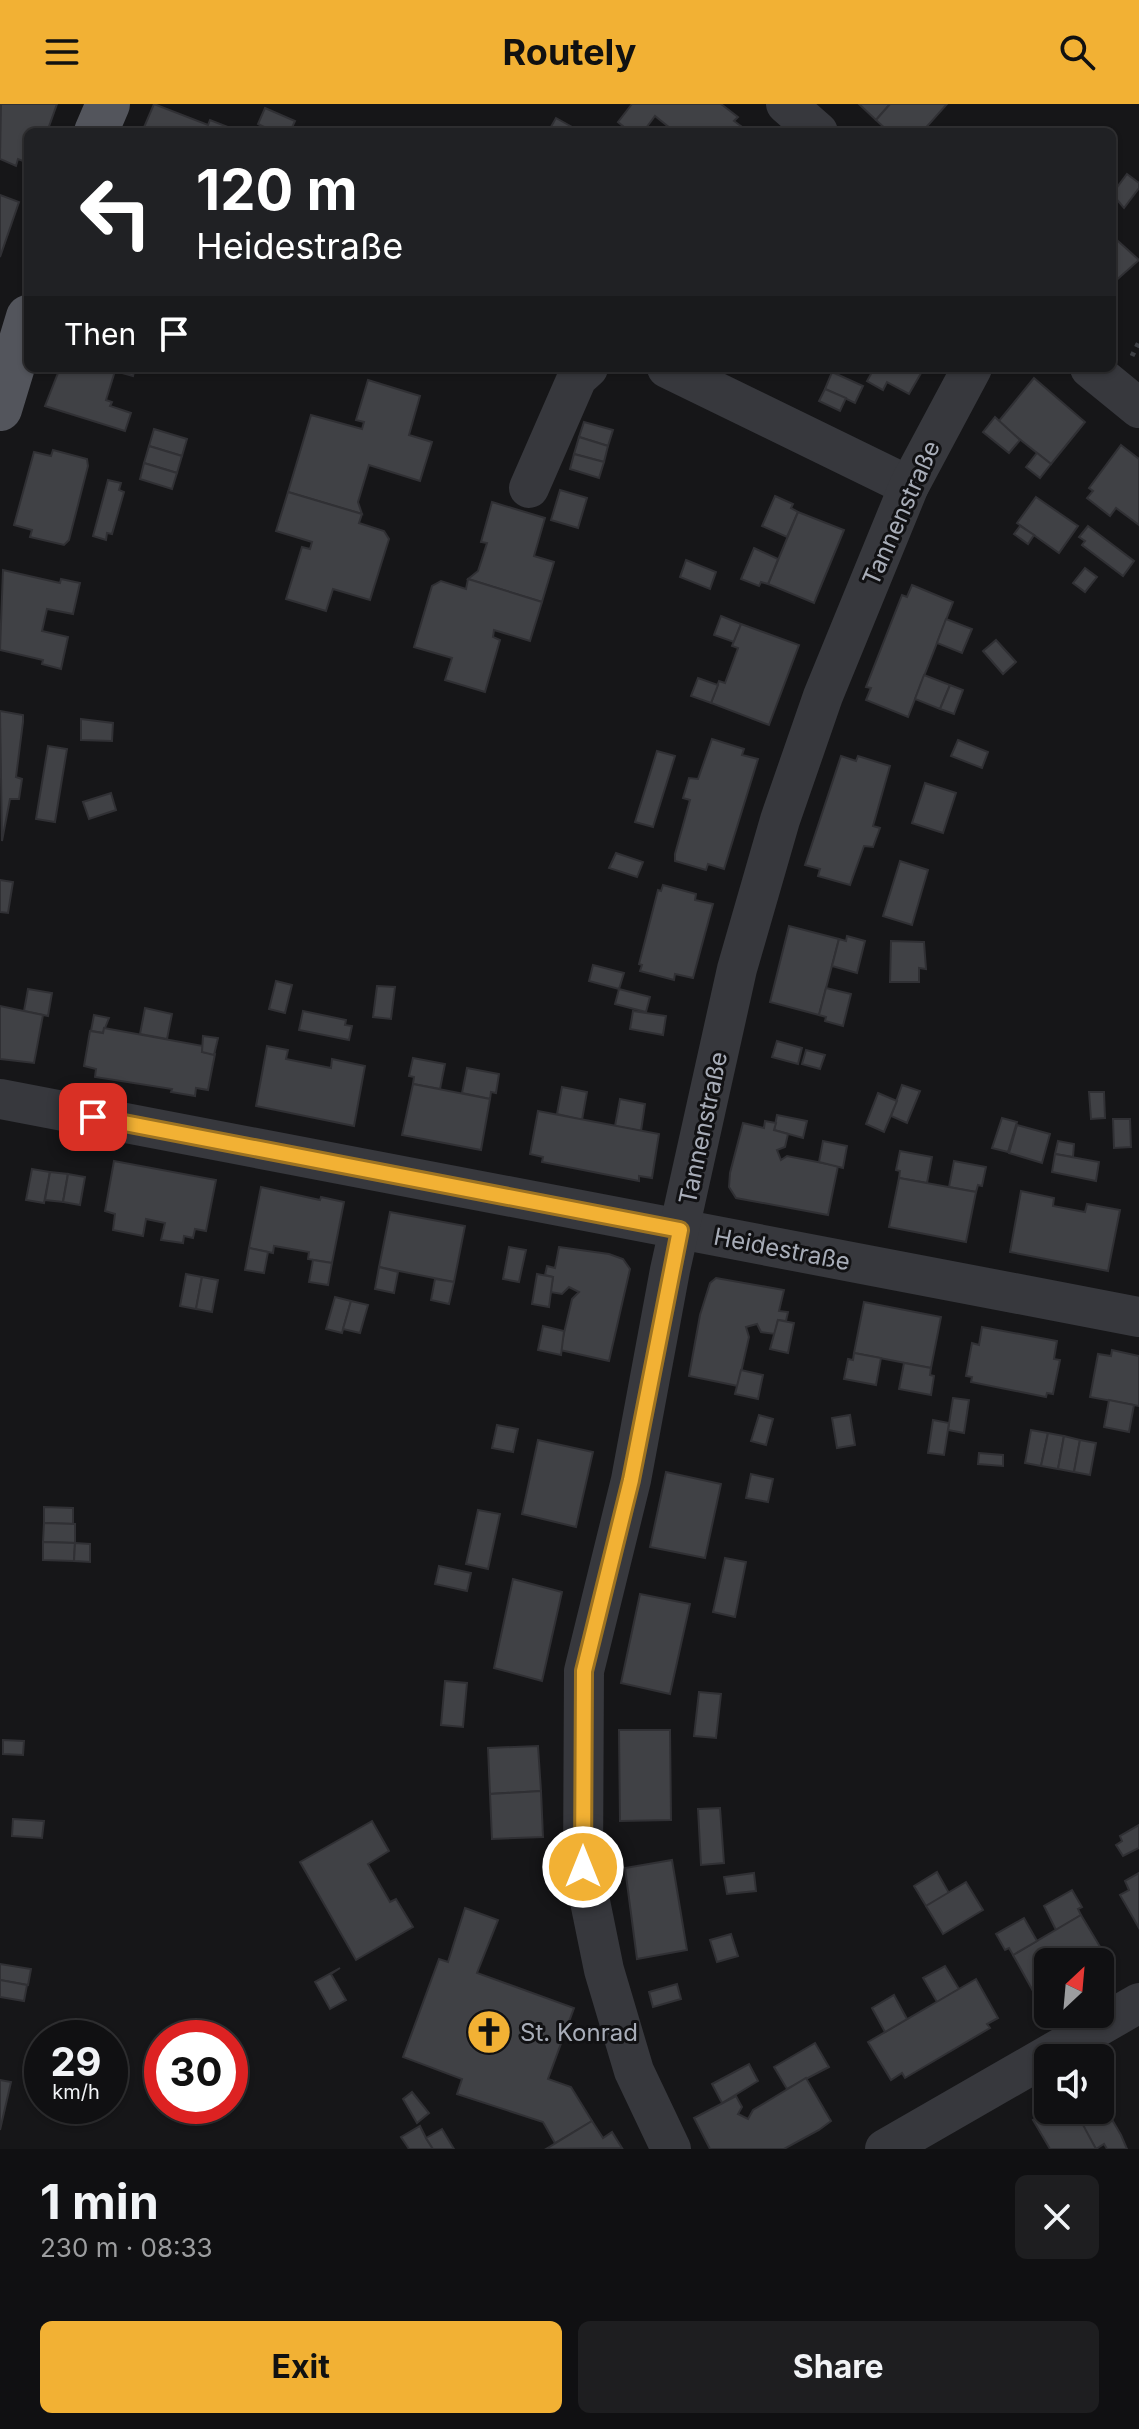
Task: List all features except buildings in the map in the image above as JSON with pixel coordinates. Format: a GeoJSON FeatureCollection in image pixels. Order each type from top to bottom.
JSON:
{"type":"FeatureCollection","features":[{"type":"Feature","properties":{"kind":"main road"},"geometry":{"type":"LineString","coordinates":[[98,128],[108,104]]}},
{"type":"Feature","properties":{"kind":"main road"},"geometry":{"type":"LineString","coordinates":[[0,409],[24,330]]}},
{"type":"Feature","properties":{"kind":"street"},"geometry":{"type":"LineString","coordinates":[[786,104],[813,128]]}},
{"type":"Feature","properties":{"kind":"street"},"geometry":{"type":"LineString","coordinates":[[529,488],[577,378],[584,372]]}},
{"type":"Feature","properties":{"kind":"street"},"geometry":{"type":"LineString","coordinates":[[675,372],[909,486]]}},
{"type":"Feature","properties":{"kind":"street","name":"Tannenstraße"},"geometry":{"type":"LineString","coordinates":[[671,2149],[634,2071],[604,1970],[583,1867],[584,1671],[631,1480],[680,1230],[737,969],[780,820],[823,696],[909,486],[970,372]]}},
{"type":"Feature","properties":{"kind":"street"},"geometry":{"type":"LineString","coordinates":[[1095,372],[1139,408]]}},
{"type":"Feature","properties":{"kind":"street","name":"Heidestraße"},"geometry":{"type":"LineString","coordinates":[[0,1099],[1139,1317]]}},
{"type":"Feature","properties":{"kind":"street"},"geometry":{"type":"LineString","coordinates":[[885,2149],[1139,2003]]}},
{"type":"Feature","properties":{"kind":"place","name":"St. Konrad"},"geometry":{"type":"Point","coordinates":[489,2032]}},
{"type":"Feature","properties":{"kind":"route"},"geometry":{"type":"LineString","coordinates":[[93,1117],[680,1230],[631,1480],[584,1671],[583,1867]]}}]}
